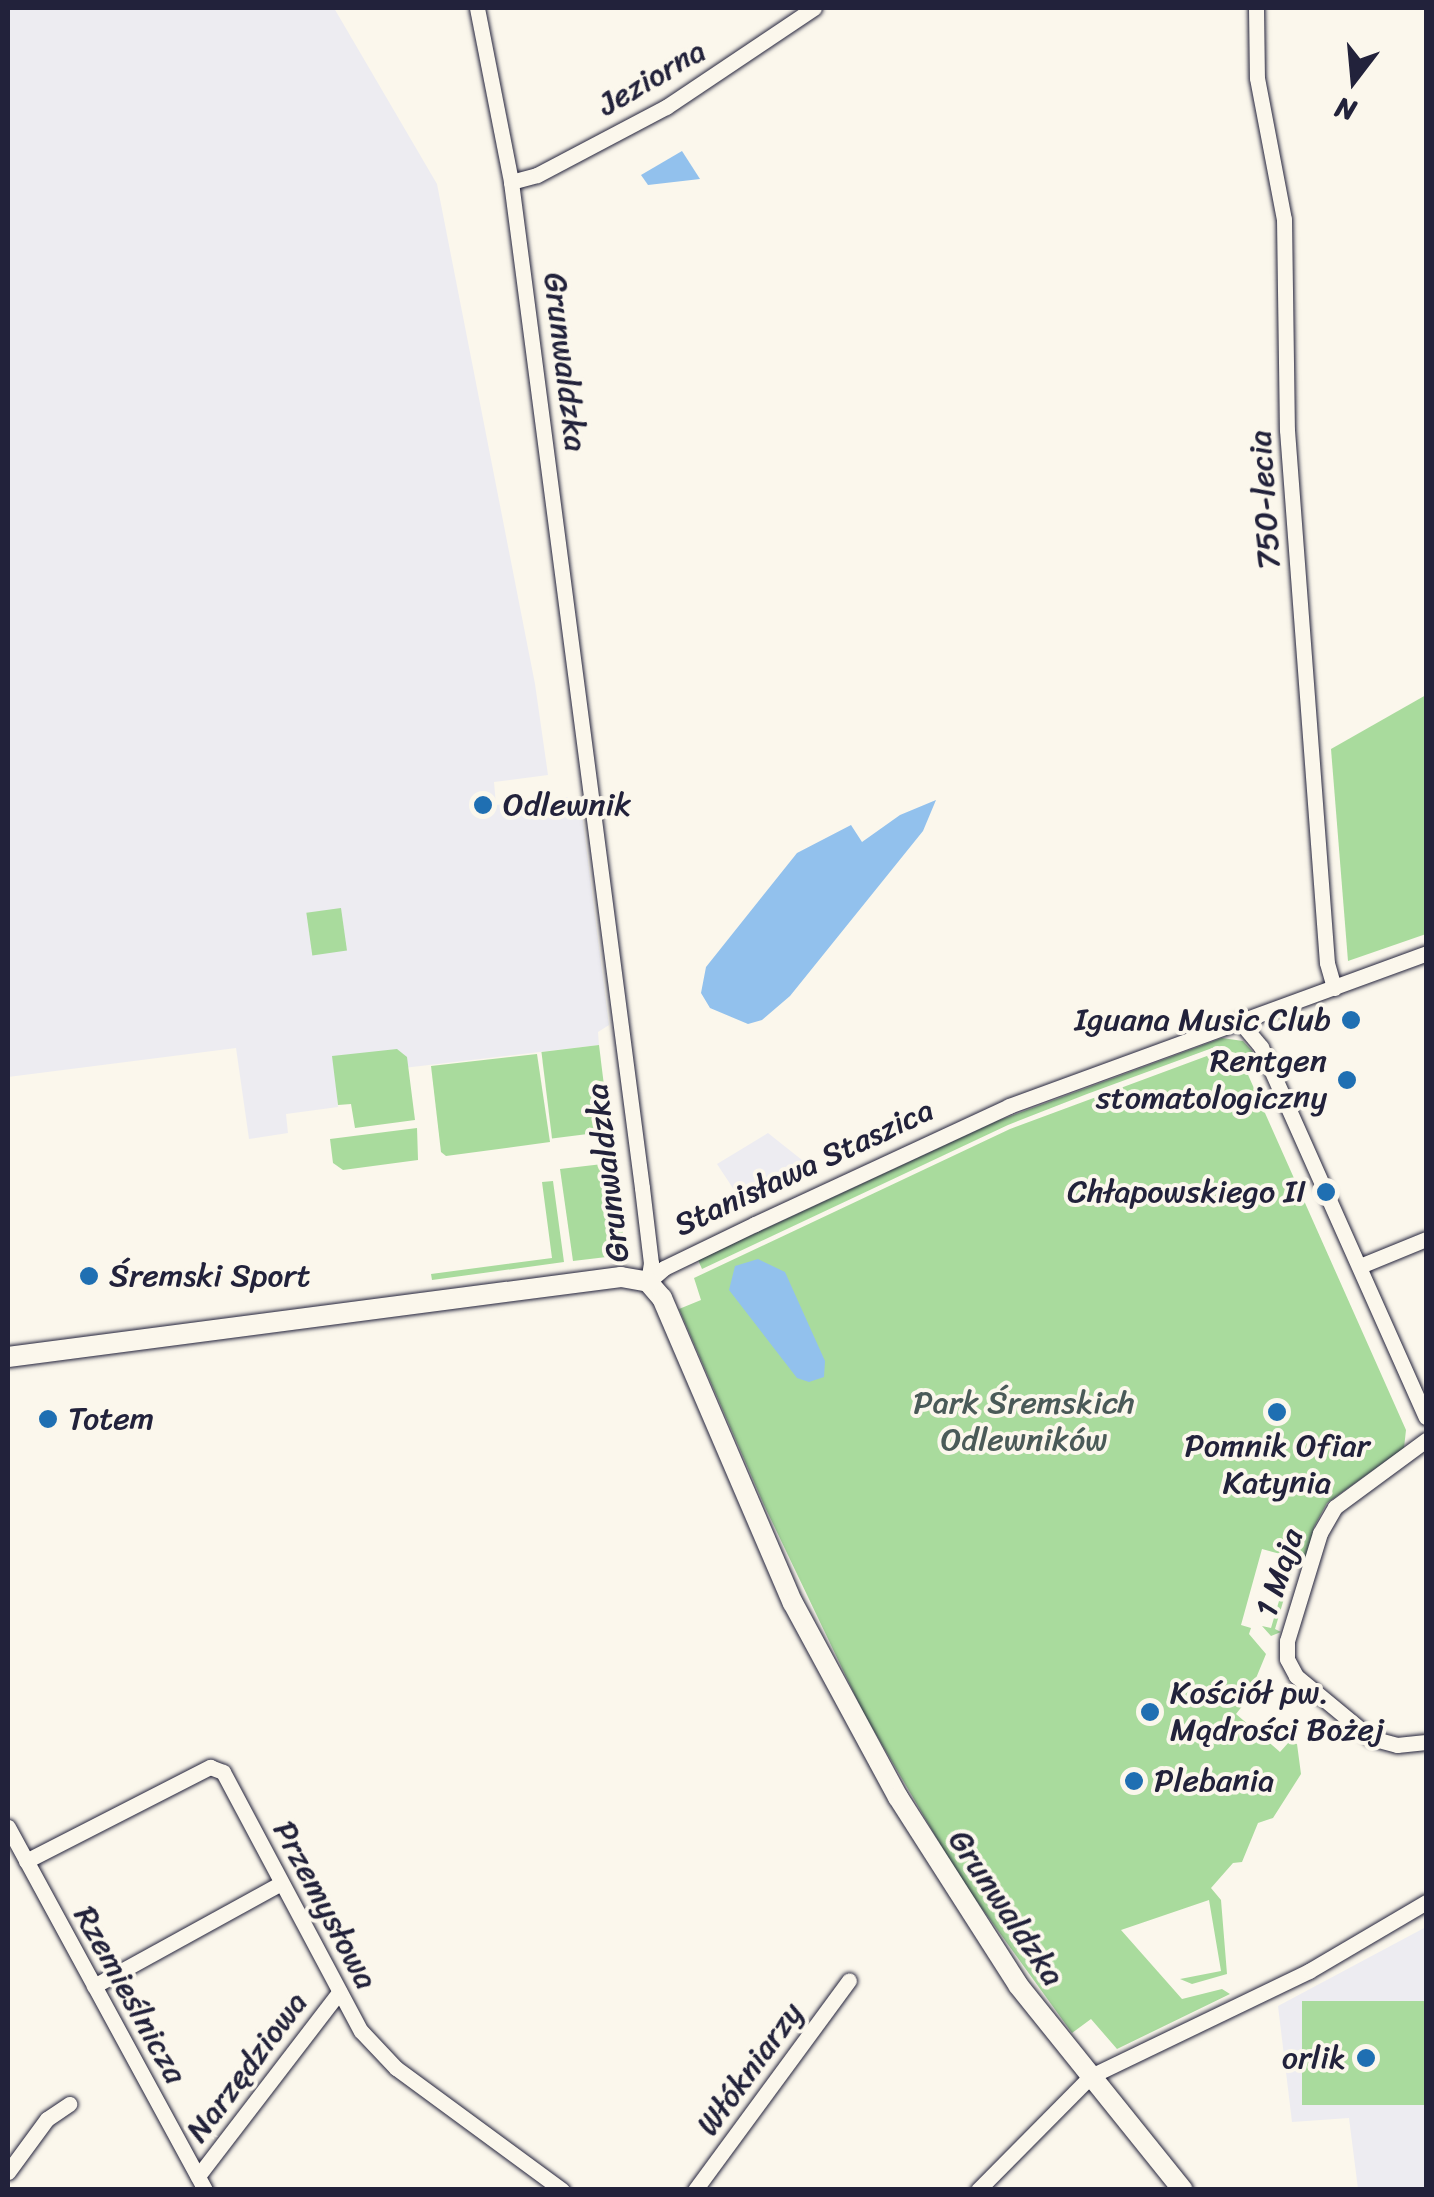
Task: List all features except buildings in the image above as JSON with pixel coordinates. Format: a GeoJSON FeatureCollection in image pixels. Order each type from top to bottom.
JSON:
{"type":"FeatureCollection","features":[{"type":"Feature","properties":{"kind":"main road"},"geometry":{"type":"LineString","coordinates":[[8,1357],[621,1278],[648,1282]]}},
{"type":"Feature","properties":{"kind":"main road","name":"Grunwaldzka"},"geometry":{"type":"LineString","coordinates":[[648,1282],[662,1298],[783,1583],[850,1712],[1018,1984],[1183,2190]]}},
{"type":"Feature","properties":{"kind":"street","name":"Grunwaldzka"},"geometry":{"type":"LineString","coordinates":[[477,8],[511,182],[652,1263],[648,1282]]}},
{"type":"Feature","properties":{"kind":"street","name":"Jeziorna"},"geometry":{"type":"LineString","coordinates":[[511,182],[536,174],[675,102],[814,8]]}},
{"type":"Feature","properties":{"kind":"street","name":"750-lecia"},"geometry":{"type":"LineString","coordinates":[[1256,8],[1257,78],[1284,219],[1287,430],[1327,963],[1334,988]]}},
{"type":"Feature","properties":{"kind":"street","name":"Stanisława Staszica"},"geometry":{"type":"LineString","coordinates":[[648,1282],[664,1268],[976,1120],[1112,1066],[1241,1023],[1426,953]]}},
{"type":"Feature","properties":{"kind":"street"},"geometry":{"type":"LineString","coordinates":[[1241,1023],[1261,1048],[1426,1417]]}},
{"type":"Feature","properties":{"kind":"street"},"geometry":{"type":"LineString","coordinates":[[1360,1266],[1426,1239]]}},
{"type":"Feature","properties":{"kind":"street","name":"1 Maja"},"geometry":{"type":"LineString","coordinates":[[1426,1440],[1335,1507],[1320,1532],[1287,1641],[1287,1659],[1296,1676],[1371,1738],[1397,1744],[1426,1742]]}},
{"type":"Feature","properties":{"kind":"street","name":"Przemysłowa"},"geometry":{"type":"LineString","coordinates":[[26,1861],[210,1767],[222,1772],[361,2031],[396,2068],[562,2190]]}},
{"type":"Feature","properties":{"kind":"street","name":"Rzemieślnicza"},"geometry":{"type":"LineString","coordinates":[[8,1827],[202,2183]]}},
{"type":"Feature","properties":{"kind":"street"},"geometry":{"type":"LineString","coordinates":[[94,1986],[281,1883]]}},
{"type":"Feature","properties":{"kind":"street"},"geometry":{"type":"LineString","coordinates":[[978,2190],[1092,2076],[1308,1971],[1426,1902]]}},
{"type":"Feature","properties":{"kind":"street","name":"Włókniarzy"},"geometry":{"type":"LineString","coordinates":[[695,2190],[849,1980]]}},
{"type":"Feature","properties":{"kind":"street","name":"Narzędziowa"},"geometry":{"type":"LineString","coordinates":[[202,2183],[339,1992]]}},
{"type":"Feature","properties":{"kind":"street"},"geometry":{"type":"LineString","coordinates":[[8,2172],[46,2120],[69,2104]]}},
{"type":"Feature","properties":{"kind":"shaded area"},"geometry":{"type":"Polygon","coordinates":[[[8,8],[334,8],[437,184],[535,684],[548,775],[494,782],[496,805],[568,797],[581,806],[609,1025],[598,1032],[599,1045],[335,1076],[338,1107],[286,1114],[288,1133],[249,1139],[236,1048],[8,1077],[8,8]]]}},
{"type":"Feature","properties":{"kind":"shaded area"},"geometry":{"type":"Polygon","coordinates":[[[768,1133],[812,1168],[744,1205],[717,1164],[768,1133]]]}},
{"type":"Feature","properties":{"kind":"shaded area"},"geometry":{"type":"Polygon","coordinates":[[[1426,1927],[1426,2189],[1358,2189],[1349,2118],[1292,2122],[1278,2006],[1426,1927]]]}},
{"type":"Feature","properties":{"kind":"green space"},"geometry":{"type":"Polygon","coordinates":[[[1426,695],[1426,934],[1348,961],[1331,749],[1426,695]]]}},
{"type":"Feature","properties":{"kind":"green space"},"geometry":{"type":"Polygon","coordinates":[[[341,908],[347,951],[312,955],[306,913],[341,908]]]}},
{"type":"Feature","properties":{"kind":"green space"},"geometry":{"type":"Polygon","coordinates":[[[1222,1038],[1243,1041],[1254,1053],[1246,1056],[1215,1047],[1087,1094],[1008,1125],[702,1269],[698,1260],[997,1121],[1222,1038]]]}},
{"type":"Feature","properties":{"kind":"green space"},"geometry":{"type":"Polygon","coordinates":[[[599,1045],[610,1131],[552,1138],[541,1052],[599,1045]]]}},
{"type":"Feature","properties":{"kind":"green space"},"geometry":{"type":"Polygon","coordinates":[[[397,1049],[407,1057],[415,1120],[355,1128],[351,1104],[338,1105],[332,1056],[397,1049]]]}},
{"type":"Feature","properties":{"kind":"green space","name":"Park Śremskich Odlewników"},"geometry":{"type":"Polygon","coordinates":[[[1215,1053],[1241,1059],[1406,1430],[1404,1448],[1327,1503],[1314,1527],[1306,1560],[1296,1558],[1275,1629],[1281,1632],[1271,1636],[1262,1626],[1271,1628],[1292,1557],[1262,1549],[1241,1625],[1251,1628],[1249,1634],[1266,1654],[1247,1700],[1236,1714],[1280,1752],[1289,1742],[1297,1744],[1301,1774],[1273,1818],[1258,1823],[1242,1862],[1233,1863],[1211,1888],[1221,1900],[1227,1974],[1192,1984],[1180,1979],[1221,1971],[1209,1900],[1121,1930],[1182,1999],[1222,1989],[1230,1994],[1117,2049],[1091,2019],[1072,2033],[960,1878],[863,1712],[764,1505],[679,1309],[701,1300],[694,1278],[1010,1129],[1215,1053]]]}},
{"type":"Feature","properties":{"kind":"green space"},"geometry":{"type":"Polygon","coordinates":[[[537,1054],[550,1142],[446,1156],[441,1152],[431,1066],[537,1054]]]}},
{"type":"Feature","properties":{"kind":"green space"},"geometry":{"type":"Polygon","coordinates":[[[417,1128],[418,1160],[343,1170],[333,1163],[330,1139],[417,1128]]]}},
{"type":"Feature","properties":{"kind":"green space"},"geometry":{"type":"Polygon","coordinates":[[[611,1163],[625,1246],[615,1256],[573,1261],[560,1169],[611,1163]]]}},
{"type":"Feature","properties":{"kind":"green space"},"geometry":{"type":"Polygon","coordinates":[[[553,1181],[564,1262],[432,1280],[431,1274],[552,1258],[542,1182],[553,1181]]]}},
{"type":"Feature","properties":{"kind":"green space","name":"orlik"},"geometry":{"type":"Polygon","coordinates":[[[1302,2001],[1426,2001],[1426,2105],[1302,2105],[1302,2001]]]}},
{"type":"Feature","properties":{"kind":"water"},"geometry":{"type":"Polygon","coordinates":[[[682,151],[700,179],[648,185],[641,175],[682,151]]]}},
{"type":"Feature","properties":{"kind":"water"},"geometry":{"type":"Polygon","coordinates":[[[936,800],[923,831],[790,996],[762,1020],[748,1024],[710,1008],[701,993],[706,967],[797,853],[851,825],[862,842],[900,815],[936,800]]]}},
{"type":"Feature","properties":{"kind":"water"},"geometry":{"type":"Polygon","coordinates":[[[758,1259],[785,1272],[825,1361],[824,1377],[809,1382],[797,1378],[729,1290],[735,1266],[758,1259]]]}},
{"type":"Feature","properties":{"kind":"place","name":"Odlewnik"},"geometry":{"type":"Point","coordinates":[483,805]}},
{"type":"Feature","properties":{"kind":"place","name":"Iguana Music Club"},"geometry":{"type":"Point","coordinates":[1351,1020]}},
{"type":"Feature","properties":{"kind":"place","name":"Rentgen stomatologiczny"},"geometry":{"type":"Point","coordinates":[1347,1080]}},
{"type":"Feature","properties":{"kind":"place","name":"Chłapowskiego II"},"geometry":{"type":"Point","coordinates":[1326,1192]}},
{"type":"Feature","properties":{"kind":"place","name":"Śremski Sport"},"geometry":{"type":"Point","coordinates":[89,1276]}},
{"type":"Feature","properties":{"kind":"place","name":"Pomnik Ofiar Katynia"},"geometry":{"type":"Point","coordinates":[1277,1412]}},
{"type":"Feature","properties":{"kind":"place","name":"Totem"},"geometry":{"type":"Point","coordinates":[48,1419]}},
{"type":"Feature","properties":{"kind":"place","name":"Kościół pw. Mądrości Bożej"},"geometry":{"type":"Point","coordinates":[1150,1712]}},
{"type":"Feature","properties":{"kind":"place","name":"Plebania"},"geometry":{"type":"Point","coordinates":[1134,1781]}},
{"type":"Feature","properties":{"kind":"place","name":"orlik"},"geometry":{"type":"Point","coordinates":[1366,2058]}}]}
